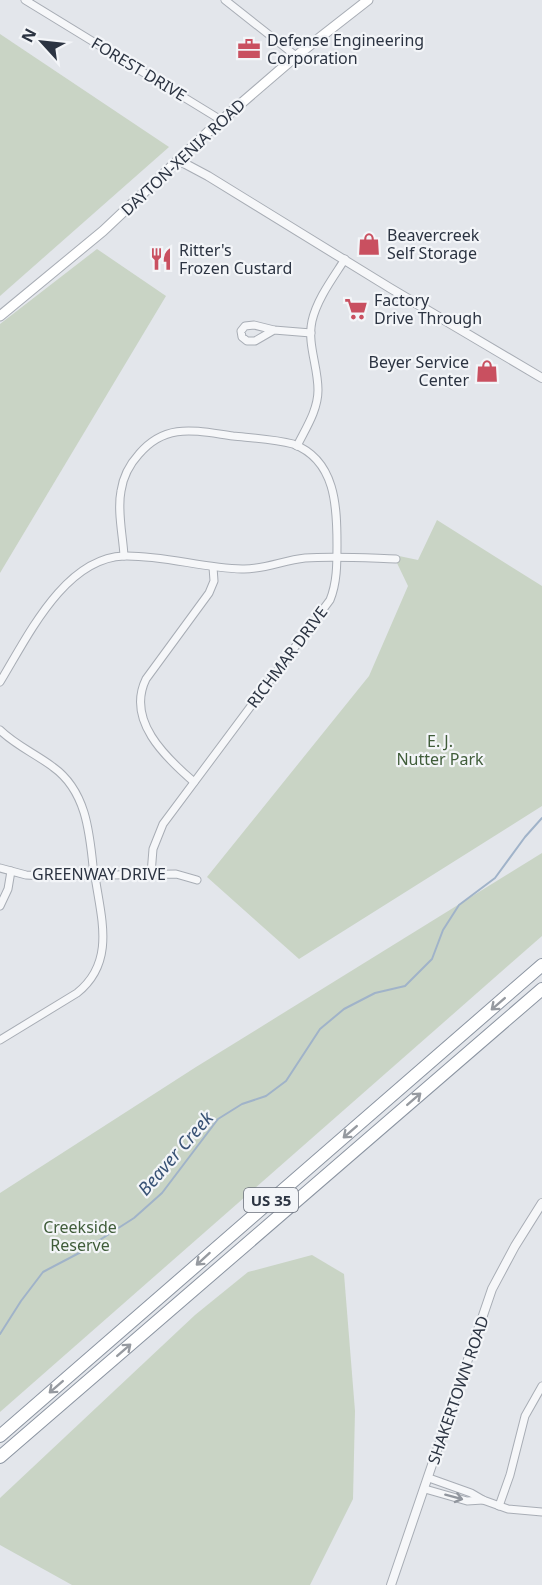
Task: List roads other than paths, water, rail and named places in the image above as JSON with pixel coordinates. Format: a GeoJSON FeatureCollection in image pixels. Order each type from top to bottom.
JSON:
{"type":"FeatureCollection","features":[{"type":"Feature","properties":{"kind":"highway","name":"US 35"},"geometry":{"type":"LineString","coordinates":[[0,1436],[542,965]]}},
{"type":"Feature","properties":{"kind":"highway","name":"US 35"},"geometry":{"type":"LineString","coordinates":[[0,1457],[542,989]]}},
{"type":"Feature","properties":{"kind":"main road","name":"DAYTON-XENIA ROAD"},"geometry":{"type":"LineString","coordinates":[[0,316],[103,231],[221,120],[296,56],[368,0]]}},
{"type":"Feature","properties":{"kind":"street","name":"FOREST DRIVE"},"geometry":{"type":"LineString","coordinates":[[25,0],[221,120]]}},
{"type":"Feature","properties":{"kind":"street"},"geometry":{"type":"LineString","coordinates":[[225,0],[296,56]]}},
{"type":"Feature","properties":{"kind":"street"},"geometry":{"type":"LineString","coordinates":[[178,160],[542,378]]}},
{"type":"Feature","properties":{"kind":"street"},"geometry":{"type":"LineString","coordinates":[[124,556],[120,497],[122,484],[134,459],[155,439],[167,433],[186,430],[297,446],[318,397],[311,333],[313,318],[317,306],[345,259]]}},
{"type":"Feature","properties":{"kind":"street"},"geometry":{"type":"LineString","coordinates":[[273,330],[311,333]]}},
{"type":"Feature","properties":{"kind":"street","name":"RICHMAR DRIVE"},"geometry":{"type":"LineString","coordinates":[[151,874],[153,849],[159,832],[327,605],[335,586],[337,510],[332,487],[319,464],[297,446]]}},
{"type":"Feature","properties":{"kind":"street"},"geometry":{"type":"LineString","coordinates":[[0,682],[41,615],[58,593],[88,568],[109,558],[124,556],[213,567],[250,569],[303,558],[396,559]]}},
{"type":"Feature","properties":{"kind":"street"},"geometry":{"type":"LineString","coordinates":[[194,782],[156,743],[144,722],[140,703],[146,679],[209,593],[214,581],[213,567]]}},
{"type":"Feature","properties":{"kind":"street"},"geometry":{"type":"LineString","coordinates":[[0,730],[54,767],[72,785],[84,810],[103,941],[95,974],[77,993],[0,1040]]}},
{"type":"Feature","properties":{"kind":"street","name":"GREENWAY DRIVE"},"geometry":{"type":"LineString","coordinates":[[0,868],[11,872],[45,876],[151,874],[184,875],[197,880]]}},
{"type":"Feature","properties":{"kind":"street"},"geometry":{"type":"LineString","coordinates":[[0,906],[6,895],[11,872]]}},
{"type":"Feature","properties":{"kind":"street","name":"SHAKERTOWN ROAD"},"geometry":{"type":"LineString","coordinates":[[391,1585],[492,1290],[514,1246],[542,1203]]}},
{"type":"Feature","properties":{"kind":"street"},"geometry":{"type":"LineString","coordinates":[[499,1506],[510,1475],[525,1416],[542,1386]]}},
{"type":"Feature","properties":{"kind":"street"},"geometry":{"type":"LineString","coordinates":[[429,1478],[471,1492],[499,1506],[542,1512]]}},
{"type":"Feature","properties":{"kind":"street"},"geometry":{"type":"LineString","coordinates":[[425,1489],[467,1501],[483,1500]]}},
{"type":"Feature","properties":{"kind":"waterway","name":"Beaver Creek"},"geometry":{"type":"LineString","coordinates":[[0,1334],[43,1272],[81,1252],[134,1218],[162,1193],[218,1119],[242,1104],[266,1096],[286,1081],[320,1029],[344,1009],[375,993],[405,986],[432,959],[443,930],[459,905],[495,878],[542,818]]}},
{"type":"Feature","properties":{"kind":"place","name":"Defense Engineering Corporation"},"geometry":{"type":"Point","coordinates":[249,49]}},
{"type":"Feature","properties":{"kind":"place","name":"Beavercreek Self Storage"},"geometry":{"type":"Point","coordinates":[369,244]}},
{"type":"Feature","properties":{"kind":"place","name":"Ritter's Frozen Custard"},"geometry":{"type":"Point","coordinates":[161,259]}},
{"type":"Feature","properties":{"kind":"place","name":"Factory Drive Through"},"geometry":{"type":"Point","coordinates":[356,309]}},
{"type":"Feature","properties":{"kind":"place","name":"Beyer Service Center"},"geometry":{"type":"Point","coordinates":[487,371]}},
{"type":"Feature","properties":{"kind":"park label","name":"E. J. Nutter Park"},"geometry":{"type":"Point","coordinates":[440,750]}},
{"type":"Feature","properties":{"kind":"park label","name":"Creekside Reserve"},"geometry":{"type":"Point","coordinates":[80,1236]}}]}
